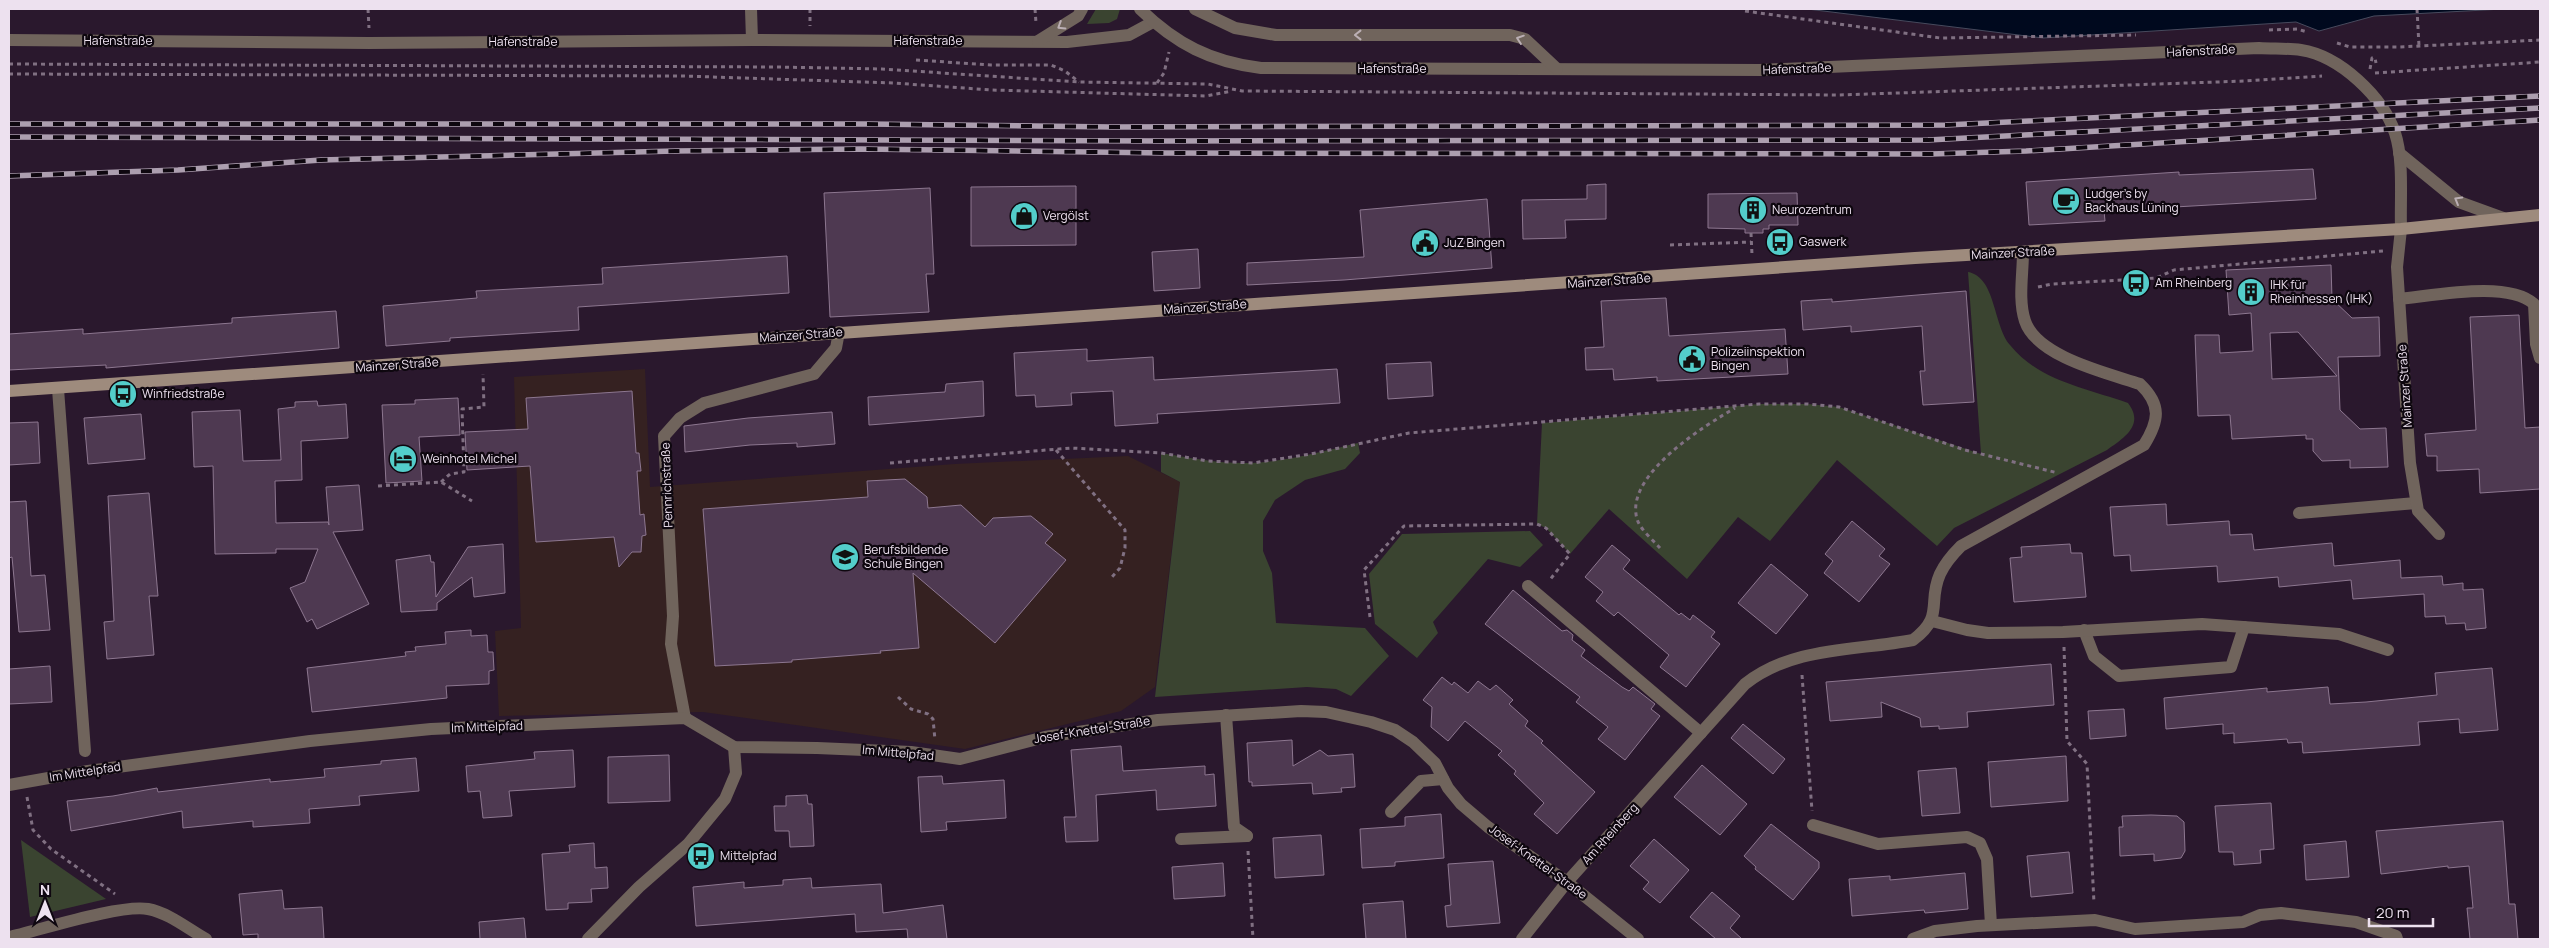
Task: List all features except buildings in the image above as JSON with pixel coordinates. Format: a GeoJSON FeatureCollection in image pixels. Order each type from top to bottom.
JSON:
{"type":"FeatureCollection","features":[{"type":"Feature","properties":{"kind":"main road","name":"Mainzer Straße"},"geometry":{"type":"LineString","coordinates":[[9,391],[839,332],[2023,252],[2401,229],[2540,215]]}},
{"type":"Feature","properties":{"kind":"street"},"geometry":{"type":"LineString","coordinates":[[751,9],[752,40]]}},
{"type":"Feature","properties":{"kind":"street"},"geometry":{"type":"LineString","coordinates":[[1038,41],[1078,16],[1082,9]]}},
{"type":"Feature","properties":{"kind":"street","name":"Hafenstraße"},"geometry":{"type":"LineString","coordinates":[[1140,9],[1153,22],[1190,48],[1212,58],[1236,65],[1261,68],[1760,70],[2259,48],[2303,50],[2335,62],[2359,80],[2376,100],[2395,133],[2399,153],[2401,229]]}},
{"type":"Feature","properties":{"kind":"street"},"geometry":{"type":"LineString","coordinates":[[1195,9],[1235,28],[1276,35],[1510,35],[1525,39],[1557,69]]}},
{"type":"Feature","properties":{"kind":"street","name":"Hafenstraße"},"geometry":{"type":"LineString","coordinates":[[9,40],[379,43],[752,40],[1067,42],[1129,35],[1153,22]]}},
{"type":"Feature","properties":{"kind":"street"},"geometry":{"type":"LineString","coordinates":[[2399,153],[2437,187],[2460,202],[2503,218]]}},
{"type":"Feature","properties":{"kind":"street","name":"Mainzer Straße"},"geometry":{"type":"LineString","coordinates":[[2401,229],[2399,299],[2410,463],[2418,511],[2439,534]]}},
{"type":"Feature","properties":{"kind":"street"},"geometry":{"type":"LineString","coordinates":[[2023,252],[2022,290],[2025,322],[2033,336],[2049,349],[2069,358],[2140,384],[2148,392],[2155,404],[2156,418],[2153,430],[2144,445],[2073,486],[1961,546],[1939,576],[1932,621],[1988,633],[2063,632],[2202,624],[2339,634],[2388,650]]}},
{"type":"Feature","properties":{"kind":"street"},"geometry":{"type":"LineString","coordinates":[[2399,299],[2484,292],[2520,295],[2534,304],[2536,344],[2540,358]]}},
{"type":"Feature","properties":{"kind":"street","name":"Pennrichstraße"},"geometry":{"type":"LineString","coordinates":[[685,718],[671,644],[673,616],[664,436],[680,418],[704,403],[814,374],[836,348],[839,332]]}},
{"type":"Feature","properties":{"kind":"street"},"geometry":{"type":"LineString","coordinates":[[58,389],[85,751]]}},
{"type":"Feature","properties":{"kind":"street"},"geometry":{"type":"LineString","coordinates":[[2299,513],[2416,502]]}},
{"type":"Feature","properties":{"kind":"street"},"geometry":{"type":"LineString","coordinates":[[1528,586],[1701,733]]}},
{"type":"Feature","properties":{"kind":"street","name":"Am Rheinberg"},"geometry":{"type":"LineString","coordinates":[[1522,939],[1567,882],[1745,684],[1772,666],[1800,657],[1913,640],[1925,631],[1932,621]]}},
{"type":"Feature","properties":{"kind":"street"},"geometry":{"type":"LineString","coordinates":[[2084,630],[2094,656],[2119,676],[2232,667],[2244,627]]}},
{"type":"Feature","properties":{"kind":"street","name":"Josef-Knettel-Straße"},"geometry":{"type":"LineString","coordinates":[[960,759],[1045,737],[1158,720],[1226,715],[1326,712],[1371,722],[1395,730],[1413,742],[1436,763],[1461,804],[1488,827],[1567,882],[1638,939]]}},
{"type":"Feature","properties":{"kind":"street"},"geometry":{"type":"LineString","coordinates":[[1226,715],[1234,827],[1247,836]]}},
{"type":"Feature","properties":{"kind":"street"},"geometry":{"type":"LineString","coordinates":[[592,938],[639,887],[688,844],[725,799],[736,773],[734,748],[685,718]]}},
{"type":"Feature","properties":{"kind":"street","name":"Im Mittelpfad"},"geometry":{"type":"LineString","coordinates":[[9,785],[25,781],[310,741],[431,729],[685,718]]}},
{"type":"Feature","properties":{"kind":"street","name":"Im Mittelpfad"},"geometry":{"type":"LineString","coordinates":[[734,748],[817,748],[911,752],[960,759]]}},
{"type":"Feature","properties":{"kind":"street"},"geometry":{"type":"LineString","coordinates":[[1391,812],[1421,781],[1444,779]]}},
{"type":"Feature","properties":{"kind":"street"},"geometry":{"type":"LineString","coordinates":[[1813,824],[1878,844],[1967,837],[1980,843],[1987,860],[1991,925]]}},
{"type":"Feature","properties":{"kind":"street"},"geometry":{"type":"LineString","coordinates":[[1181,839],[1247,836]]}},
{"type":"Feature","properties":{"kind":"street"},"geometry":{"type":"LineString","coordinates":[[9,937],[121,910],[147,909],[161,913],[206,939]]}},
{"type":"Feature","properties":{"kind":"street"},"geometry":{"type":"LineString","coordinates":[[1913,939],[1935,930],[2095,920],[2145,934],[2243,922],[2260,915],[2281,912],[2356,922],[2396,936],[2397,939]]}},
{"type":"Feature","properties":{"kind":"path"},"geometry":{"type":"LineString","coordinates":[[2417,9],[2419,46]]}},
{"type":"Feature","properties":{"kind":"path"},"geometry":{"type":"LineString","coordinates":[[1745,11],[1940,38]]}},
{"type":"Feature","properties":{"kind":"path"},"geometry":{"type":"LineString","coordinates":[[1157,83],[1167,63],[1171,35]]}},
{"type":"Feature","properties":{"kind":"path"},"geometry":{"type":"LineString","coordinates":[[2371,67],[2370,62],[2370,59],[2372,58],[2375,58],[2377,60],[2374,64],[2371,64],[2370,61],[2371,58],[2374,57],[2374,47]]}},
{"type":"Feature","properties":{"kind":"path"},"geometry":{"type":"LineString","coordinates":[[914,60],[991,65],[1051,65],[1065,71],[1079,82]]}},
{"type":"Feature","properties":{"kind":"path"},"geometry":{"type":"LineString","coordinates":[[2368,73],[2540,62]]}},
{"type":"Feature","properties":{"kind":"path"},"geometry":{"type":"LineString","coordinates":[[9,64],[882,69],[1079,82],[1208,84],[1235,90]]}},
{"type":"Feature","properties":{"kind":"path"},"geometry":{"type":"LineString","coordinates":[[9,74],[682,76],[893,83],[992,90],[1196,96],[1235,90],[1839,95],[2245,81],[2330,76]]}},
{"type":"Feature","properties":{"kind":"path"},"geometry":{"type":"LineString","coordinates":[[1670,244],[1751,242]]}},
{"type":"Feature","properties":{"kind":"path"},"geometry":{"type":"LineString","coordinates":[[2022,290],[2052,284],[2156,278],[2174,270],[2399,250]]}},
{"type":"Feature","properties":{"kind":"path"},"geometry":{"type":"LineString","coordinates":[[441,482],[450,474],[464,472],[462,409],[484,408],[483,392]]}},
{"type":"Feature","properties":{"kind":"path"},"geometry":{"type":"LineString","coordinates":[[890,463],[1055,450],[1113,450],[1161,453],[1208,461],[1253,463],[1311,454],[1409,433],[1738,406],[1808,404],[1839,407],[1964,450],[2056,472],[2073,486]]}},
{"type":"Feature","properties":{"kind":"path"},"geometry":{"type":"LineString","coordinates":[[1660,548],[1642,529],[1636,515],[1636,498],[1643,484],[1673,451],[1708,424],[1738,406]]}},
{"type":"Feature","properties":{"kind":"path"},"geometry":{"type":"LineString","coordinates":[[1055,450],[1124,530],[1125,548],[1120,568],[1112,578]]}},
{"type":"Feature","properties":{"kind":"path"},"geometry":{"type":"LineString","coordinates":[[378,486],[441,482],[472,502]]}},
{"type":"Feature","properties":{"kind":"path"},"geometry":{"type":"LineString","coordinates":[[1370,617],[1364,570],[1404,526],[1537,524],[1546,528],[1570,554],[1538,595]]}},
{"type":"Feature","properties":{"kind":"path"},"geometry":{"type":"LineString","coordinates":[[2063,632],[2067,741],[2087,764],[2095,920]]}},
{"type":"Feature","properties":{"kind":"path"},"geometry":{"type":"LineString","coordinates":[[1800,657],[1813,824]]}},
{"type":"Feature","properties":{"kind":"path"},"geometry":{"type":"LineString","coordinates":[[898,697],[911,709],[928,714],[933,719],[935,739],[933,755]]}},
{"type":"Feature","properties":{"kind":"path"},"geometry":{"type":"LineString","coordinates":[[25,781],[33,830],[51,849],[111,889],[119,898],[121,910]]}},
{"type":"Feature","properties":{"kind":"path"},"geometry":{"type":"LineString","coordinates":[[1247,836],[1253,939]]}},
{"type":"Feature","properties":{"kind":"shaded area","name":"Berufsbildende Schule Bingen"},"geometry":{"type":"Polygon","coordinates":[[[645,369],[650,487],[955,464],[1128,456],[1180,482],[1155,687],[1121,711],[965,749],[703,712],[499,716],[495,631],[521,628],[514,377],[645,369]]]}},
{"type":"Feature","properties":{"kind":"green space"},"geometry":{"type":"Polygon","coordinates":[[[1096,9],[1120,9],[1117,19],[1109,23],[1087,24],[1096,9]]]}},
{"type":"Feature","properties":{"kind":"green space"},"geometry":{"type":"Polygon","coordinates":[[[1968,272],[1977,276],[1984,283],[1989,292],[2004,336],[2022,357],[2035,367],[2064,382],[2128,403],[2133,411],[2134,418],[2133,424],[2126,436],[2107,450],[1954,528],[1937,546],[1837,460],[1770,541],[1738,517],[1687,579],[1609,509],[1570,554],[1546,528],[1537,524],[1542,423],[1759,404],[1808,404],[1839,407],[1981,454],[1968,272]]]}},
{"type":"Feature","properties":{"kind":"green space"},"geometry":{"type":"Polygon","coordinates":[[[1358,443],[1360,453],[1345,469],[1305,480],[1275,500],[1263,521],[1263,551],[1272,573],[1276,623],[1365,628],[1389,656],[1351,696],[1336,689],[1307,687],[1155,697],[1180,482],[1161,472],[1161,453],[1217,462],[1252,463],[1292,458],[1358,443]]]}},
{"type":"Feature","properties":{"kind":"green space"},"geometry":{"type":"Polygon","coordinates":[[[1530,531],[1543,545],[1520,567],[1488,559],[1433,622],[1438,633],[1417,658],[1375,624],[1369,574],[1402,534],[1530,531]]]}},
{"type":"Feature","properties":{"kind":"green space"},"geometry":{"type":"Polygon","coordinates":[[[21,840],[106,899],[30,917],[21,840]]]}},
{"type":"Feature","properties":{"kind":"water"},"geometry":{"type":"Polygon","coordinates":[[[1807,9],[2503,9],[2374,16],[2319,31],[2296,22],[2043,38],[1807,9]]]}},
{"type":"Feature","properties":{"kind":"railway"},"geometry":{"type":"LineString","coordinates":[[9,124],[867,124],[1112,127],[1946,125],[2540,96]]}},
{"type":"Feature","properties":{"kind":"railway"},"geometry":{"type":"LineString","coordinates":[[9,137],[1163,141],[1928,140],[2540,108]]}},
{"type":"Feature","properties":{"kind":"railway"},"geometry":{"type":"LineString","coordinates":[[9,176],[178,170],[321,160],[675,151],[861,149],[1165,153],[1931,154],[2026,151],[2540,120]]}},
{"type":"Feature","properties":{"kind":"place","name":"Ludger's by Backhaus Lüning"},"geometry":{"type":"Point","coordinates":[2066,201]}},
{"type":"Feature","properties":{"kind":"place","name":"Neurozentrum"},"geometry":{"type":"Point","coordinates":[1753,210]}},
{"type":"Feature","properties":{"kind":"place","name":"Vergölst"},"geometry":{"type":"Point","coordinates":[1024,216]}},
{"type":"Feature","properties":{"kind":"place","name":"Gaswerk"},"geometry":{"type":"Point","coordinates":[1780,242]}},
{"type":"Feature","properties":{"kind":"place","name":"JuZ Bingen"},"geometry":{"type":"Point","coordinates":[1425,243]}},
{"type":"Feature","properties":{"kind":"place","name":"Am Rheinberg"},"geometry":{"type":"Point","coordinates":[2136,283]}},
{"type":"Feature","properties":{"kind":"place","name":"IHK für Rheinhessen (IHK)"},"geometry":{"type":"Point","coordinates":[2251,292]}},
{"type":"Feature","properties":{"kind":"place","name":"Polizeiinspektion Bingen"},"geometry":{"type":"Point","coordinates":[1692,359]}},
{"type":"Feature","properties":{"kind":"place","name":"Winfriedstraße"},"geometry":{"type":"Point","coordinates":[123,394]}},
{"type":"Feature","properties":{"kind":"place","name":"Weinhotel Michel"},"geometry":{"type":"Point","coordinates":[403,459]}},
{"type":"Feature","properties":{"kind":"place","name":"Berufsbildende Schule Bingen"},"geometry":{"type":"Point","coordinates":[845,557]}},
{"type":"Feature","properties":{"kind":"place","name":"Mittelpfad"},"geometry":{"type":"Point","coordinates":[701,856]}}]}
